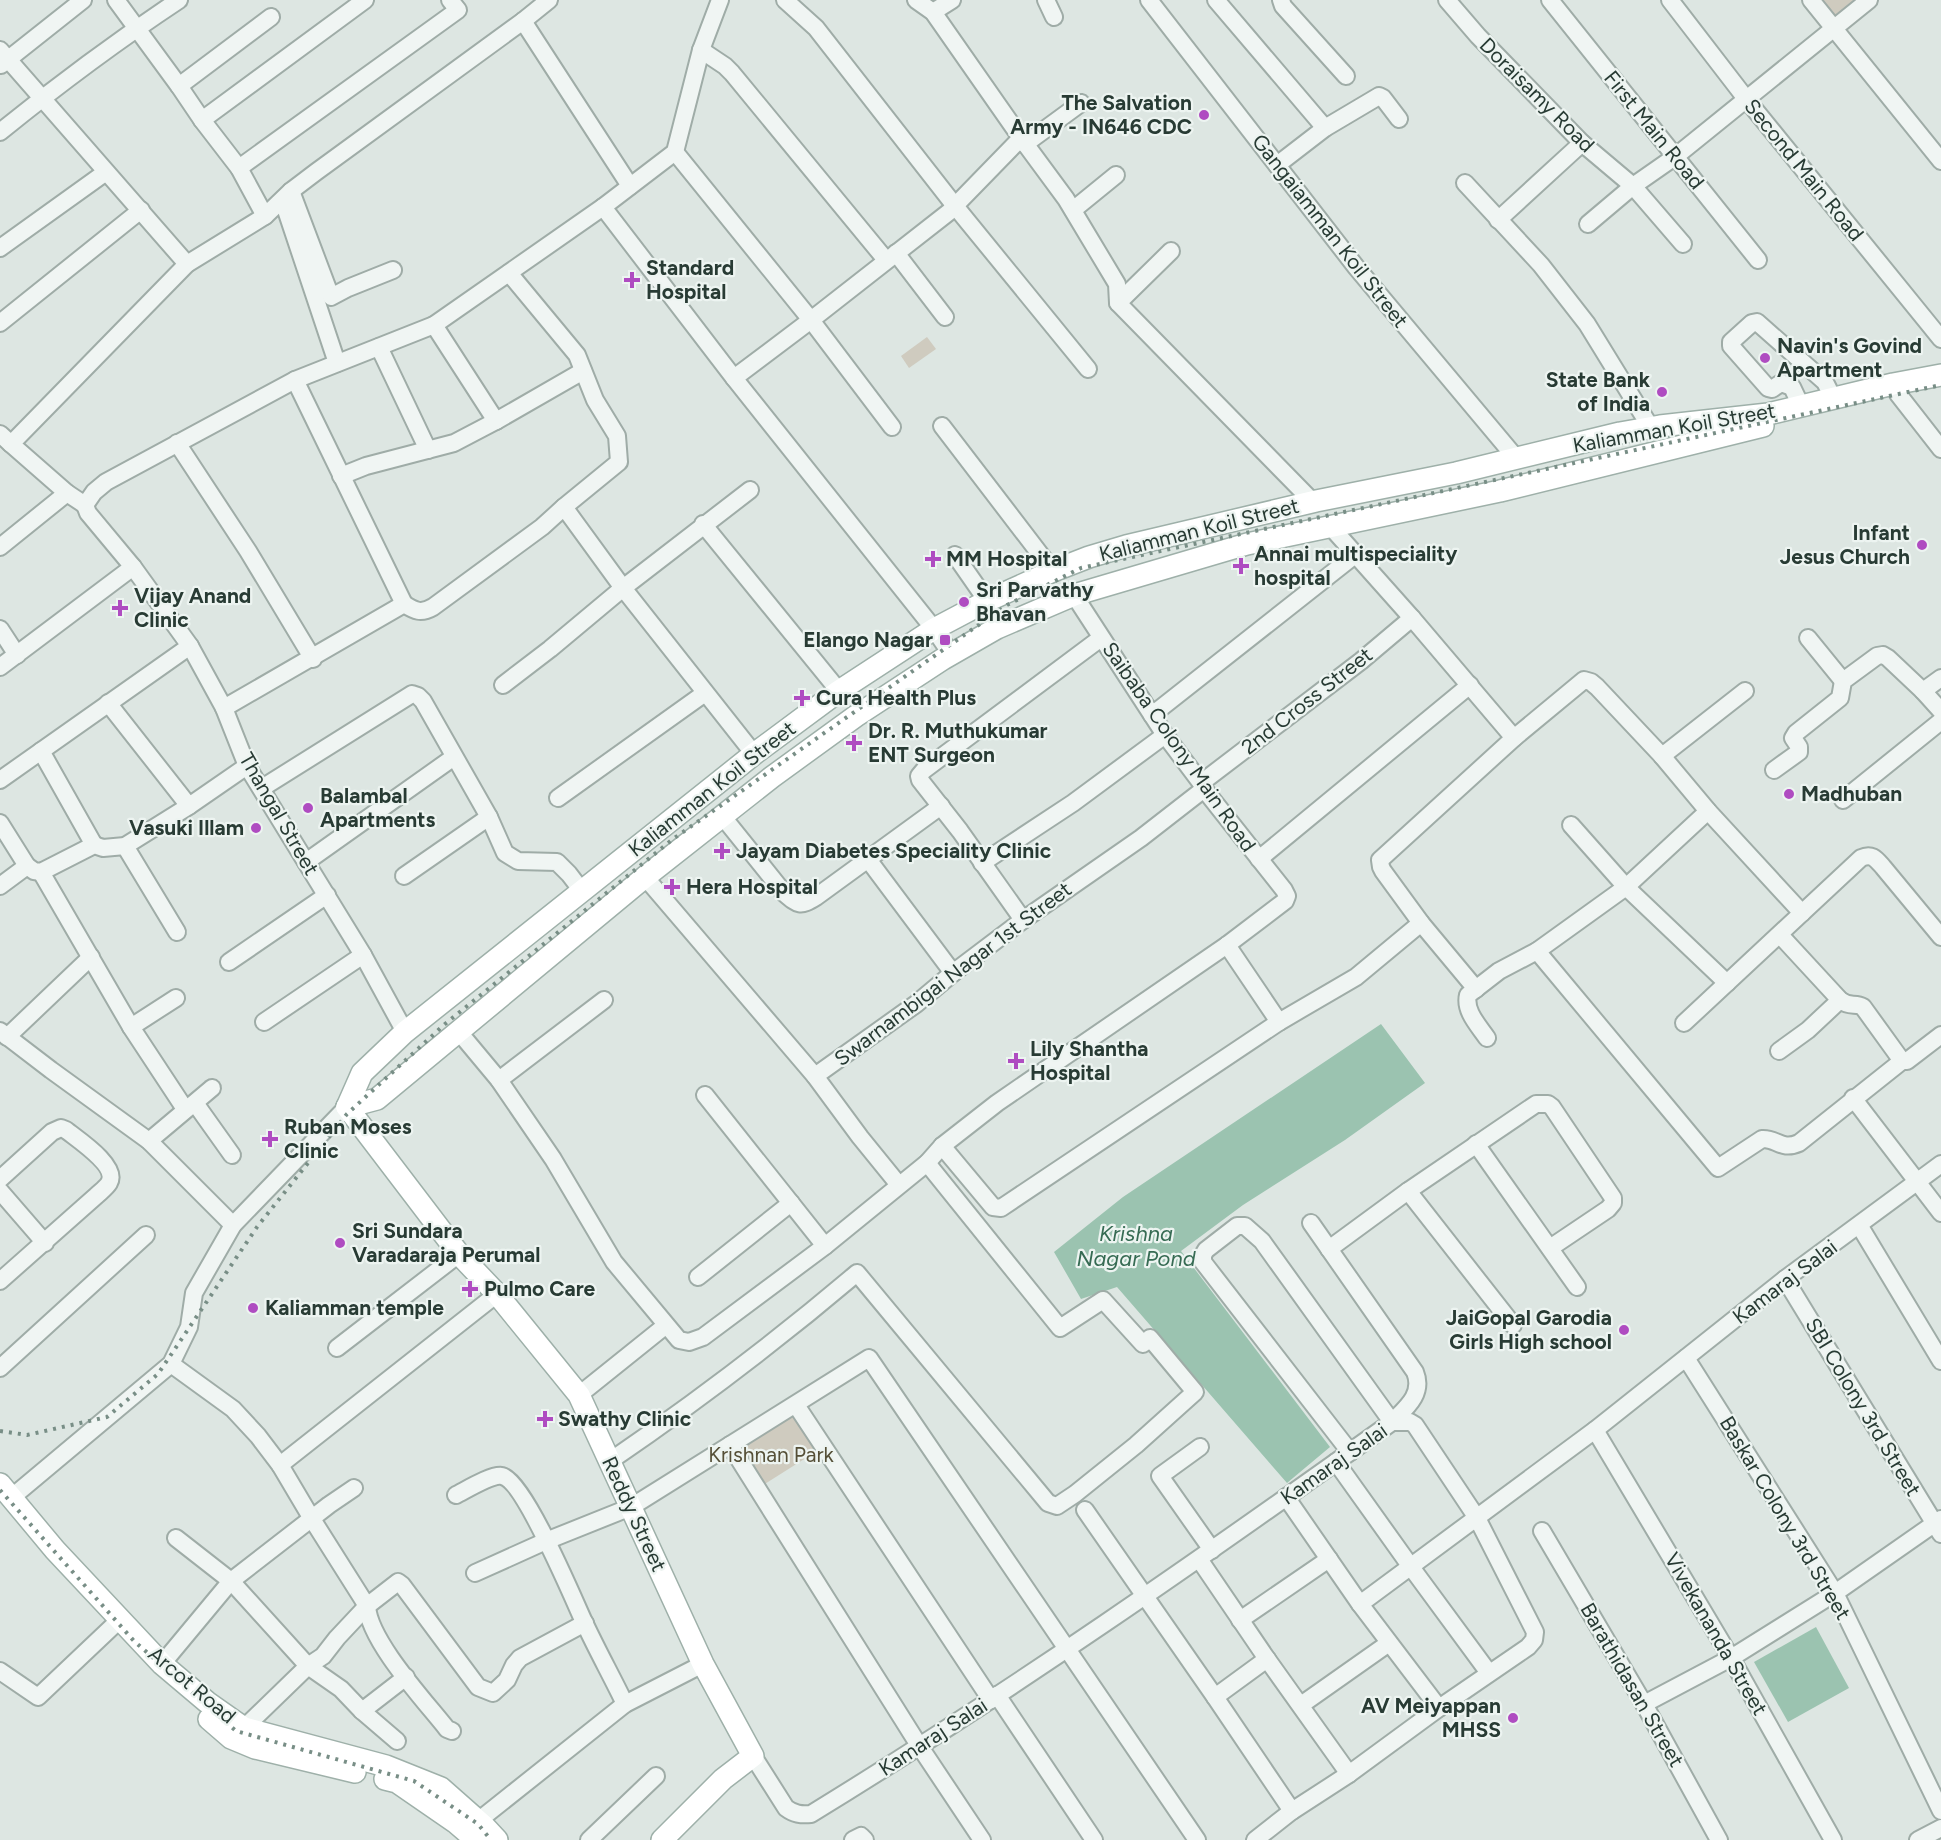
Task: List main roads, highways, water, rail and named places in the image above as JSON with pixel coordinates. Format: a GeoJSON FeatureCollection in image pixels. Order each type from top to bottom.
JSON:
{"type":"FeatureCollection","features":[{"type":"Feature","properties":{"kind":"main road","name":"Kaliamman Koil Street"},"geometry":{"type":"LineString","coordinates":[[347,1107],[377,1099],[645,878],[772,777],[856,716],[951,654],[997,628],[1074,595],[1247,544],[1500,491],[1896,389],[1941,375]]}},
{"type":"Feature","properties":{"kind":"main road","name":"Kaliamman Koil Street"},"geometry":{"type":"LineString","coordinates":[[347,1107],[362,1073],[405,1032],[754,754],[839,691],[934,629],[987,601],[1053,571],[1126,546],[1313,502],[1456,473],[1651,428],[1768,414],[1833,398],[1896,389],[1941,386]]}},
{"type":"Feature","properties":{"kind":"main road","name":"Reddy Street"},"geometry":{"type":"LineString","coordinates":[[347,1107],[459,1254],[497,1294],[579,1395],[703,1664],[753,1756],[723,1779],[663,1840]]}},
{"type":"Feature","properties":{"kind":"main road","name":"Arcot Road"},"geometry":{"type":"LineString","coordinates":[[2,1501],[34,1547],[85,1590],[162,1664],[207,1702],[244,1728],[386,1766],[434,1796],[477,1831],[496,1840]]}},
{"type":"Feature","properties":{"kind":"main road","name":"Arcot Road"},"geometry":{"type":"LineString","coordinates":[[85,1590],[113,1626],[176,1691],[231,1738],[255,1748],[397,1782],[434,1796]]}},
{"type":"Feature","properties":{"kind":"water","name":"Krishna Nagar Pond"},"geometry":{"type":"Polygon","coordinates":[[[1381,1024],[1425,1083],[1345,1140],[1243,1205],[1181,1251],[1330,1447],[1287,1483],[1117,1287],[1081,1299],[1054,1252],[1123,1197],[1381,1024]]]}},
{"type":"Feature","properties":{"kind":"water"},"geometry":{"type":"Polygon","coordinates":[[[1816,1627],[1849,1688],[1788,1722],[1754,1662],[1816,1627]]]}},
{"type":"Feature","properties":{"kind":"railway"},"geometry":{"type":"LineString","coordinates":[[0,1431],[27,1435],[107,1417],[158,1374],[257,1227],[347,1114],[445,1024],[673,839],[1007,605],[1081,568],[1941,385]]}},
{"type":"Feature","properties":{"kind":"railway"},"geometry":{"type":"LineString","coordinates":[[0,1490],[134,1641],[236,1731],[414,1781],[478,1824],[491,1840]]}},
{"type":"Feature","properties":{"kind":"place","name":"The Salvation Army - IN646 CDC"},"geometry":{"type":"Point","coordinates":[1204,115]}},
{"type":"Feature","properties":{"kind":"place","name":"Standard Hospital"},"geometry":{"type":"Point","coordinates":[632,280]}},
{"type":"Feature","properties":{"kind":"place","name":"Navin's Govind Apartment"},"geometry":{"type":"Point","coordinates":[1765,358]}},
{"type":"Feature","properties":{"kind":"place","name":"State Bank of India"},"geometry":{"type":"Point","coordinates":[1662,392]}},
{"type":"Feature","properties":{"kind":"place","name":"Infant Jesus Church"},"geometry":{"type":"Point","coordinates":[1922,545]}},
{"type":"Feature","properties":{"kind":"place","name":"MM Hospital"},"geometry":{"type":"Point","coordinates":[933,559]}},
{"type":"Feature","properties":{"kind":"place","name":"Annai multispeciality hospital"},"geometry":{"type":"Point","coordinates":[1241,566]}},
{"type":"Feature","properties":{"kind":"place","name":"Sri Parvathy Bhavan"},"geometry":{"type":"Point","coordinates":[964,602]}},
{"type":"Feature","properties":{"kind":"place","name":"Vijay Anand Clinic"},"geometry":{"type":"Point","coordinates":[120,608]}},
{"type":"Feature","properties":{"kind":"place","name":"Elango Nagar"},"geometry":{"type":"Point","coordinates":[945,640]}},
{"type":"Feature","properties":{"kind":"place","name":"Cura Health Plus"},"geometry":{"type":"Point","coordinates":[802,698]}},
{"type":"Feature","properties":{"kind":"place","name":"Dr. R. Muthukumar ENT Surgeon"},"geometry":{"type":"Point","coordinates":[854,743]}},
{"type":"Feature","properties":{"kind":"place","name":"Madhuban"},"geometry":{"type":"Point","coordinates":[1789,794]}},
{"type":"Feature","properties":{"kind":"place","name":"Balambal Apartments"},"geometry":{"type":"Point","coordinates":[308,808]}},
{"type":"Feature","properties":{"kind":"place","name":"Vasuki Illam"},"geometry":{"type":"Point","coordinates":[256,828]}},
{"type":"Feature","properties":{"kind":"place","name":"Jayam Diabetes Speciality Clinic"},"geometry":{"type":"Point","coordinates":[722,851]}},
{"type":"Feature","properties":{"kind":"place","name":"Hera Hospital"},"geometry":{"type":"Point","coordinates":[672,887]}},
{"type":"Feature","properties":{"kind":"place","name":"Lily Shantha Hospital"},"geometry":{"type":"Point","coordinates":[1016,1061]}},
{"type":"Feature","properties":{"kind":"place","name":"Ruban Moses Clinic"},"geometry":{"type":"Point","coordinates":[270,1139]}},
{"type":"Feature","properties":{"kind":"place","name":"Sri Sundara Varadaraja Perumal"},"geometry":{"type":"Point","coordinates":[340,1243]}},
{"type":"Feature","properties":{"kind":"place","name":"Pulmo Care"},"geometry":{"type":"Point","coordinates":[470,1289]}},
{"type":"Feature","properties":{"kind":"place","name":"Kaliamman temple"},"geometry":{"type":"Point","coordinates":[253,1308]}},
{"type":"Feature","properties":{"kind":"place","name":"JaiGopal Garodia Girls High school"},"geometry":{"type":"Point","coordinates":[1624,1330]}},
{"type":"Feature","properties":{"kind":"place","name":"Swathy Clinic"},"geometry":{"type":"Point","coordinates":[545,1419]}},
{"type":"Feature","properties":{"kind":"place","name":"AV Meiyappan MHSS"},"geometry":{"type":"Point","coordinates":[1513,1718]}},
{"type":"Feature","properties":{"kind":"park label","name":"Krishnan Park"},"geometry":{"type":"Point","coordinates":[771,1455]}}]}
